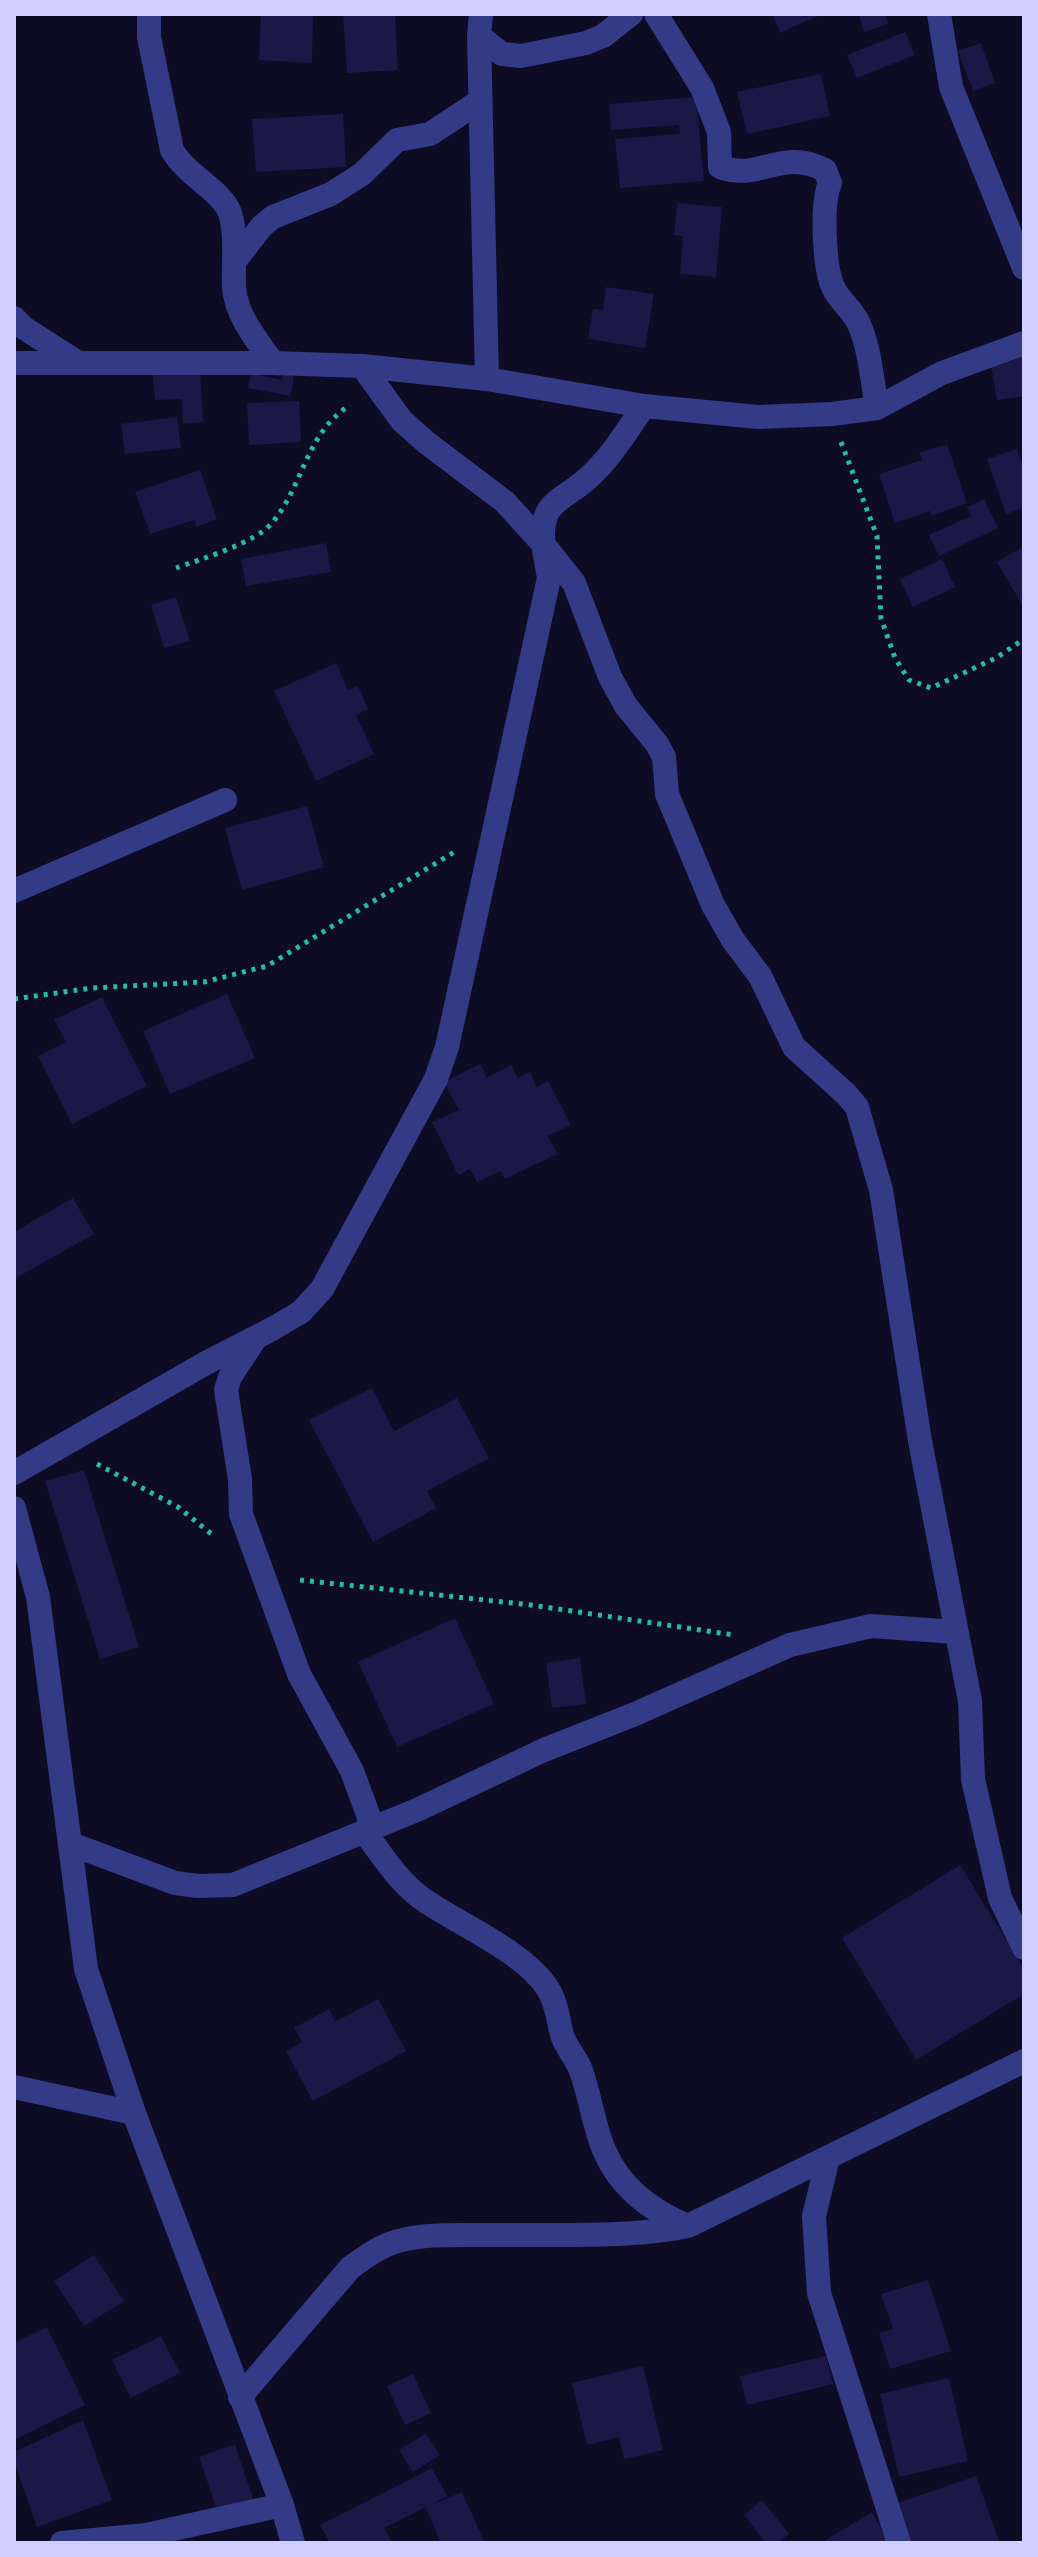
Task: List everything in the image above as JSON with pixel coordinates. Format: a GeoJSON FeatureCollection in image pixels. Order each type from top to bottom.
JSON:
{"type":"FeatureCollection","features":[{"type":"Feature","properties":{"kind":"street"},"geometry":{"type":"LineString","coordinates":[[149,14],[149,37],[172,150],[180,164],[226,204],[231,216],[234,290],[240,312],[273,363]]}},
{"type":"Feature","properties":{"kind":"street"},"geometry":{"type":"LineString","coordinates":[[480,25],[502,54],[521,56],[586,43],[603,36],[631,14]]}},
{"type":"Feature","properties":{"kind":"street"},"geometry":{"type":"LineString","coordinates":[[656,14],[702,88],[719,132],[720,167],[736,173],[798,160],[825,170],[830,183],[826,193],[826,225],[831,283],[837,296],[858,322],[877,408]]}},
{"type":"Feature","properties":{"kind":"street"},"geometry":{"type":"LineString","coordinates":[[939,14],[951,87],[1024,268]]}},
{"type":"Feature","properties":{"kind":"street"},"geometry":{"type":"LineString","coordinates":[[480,25],[487,379]]}},
{"type":"Feature","properties":{"kind":"street"},"geometry":{"type":"LineString","coordinates":[[234,262],[262,226],[273,217],[331,194],[362,174],[397,140],[430,134],[480,101]]}},
{"type":"Feature","properties":{"kind":"street"},"geometry":{"type":"LineString","coordinates":[[14,318],[24,328],[78,363]]}},
{"type":"Feature","properties":{"kind":"street"},"geometry":{"type":"LineString","coordinates":[[14,363],[362,366],[487,379],[644,406],[758,417],[832,414],[877,408],[942,373],[1024,343]]}},
{"type":"Feature","properties":{"kind":"street"},"geometry":{"type":"LineString","coordinates":[[362,366],[402,421],[505,502],[574,583],[610,677],[626,706],[664,757],[667,794],[713,905],[733,940],[760,976],[794,1047],[857,1107],[881,1190],[915,1412],[970,1701],[973,1779],[985,1840],[1000,1898],[1024,1948]]}},
{"type":"Feature","properties":{"kind":"street"},"geometry":{"type":"LineString","coordinates":[[14,1473],[301,1312],[322,1289],[436,1079],[447,1047],[549,578],[544,545],[545,519],[551,506],[585,481],[608,458],[644,406]]}},
{"type":"Feature","properties":{"kind":"street"},"geometry":{"type":"LineString","coordinates":[[14,891],[225,800]]}},
{"type":"Feature","properties":{"kind":"street"},"geometry":{"type":"LineString","coordinates":[[256,1337],[230,1377],[226,1390],[240,1479],[241,1514],[299,1674],[352,1771],[368,1830],[402,1881],[423,1899],[516,1958],[548,1988],[563,2038],[579,2067],[604,2151],[626,2185],[645,2204],[688,2226]]}},
{"type":"Feature","properties":{"kind":"street"},"geometry":{"type":"LineString","coordinates":[[14,1508],[38,1597],[86,1969],[134,2113],[282,2505],[293,2543]]}},
{"type":"Feature","properties":{"kind":"street"},"geometry":{"type":"LineString","coordinates":[[71,1844],[175,1883],[233,1885],[368,1830],[544,1750],[635,1714],[790,1645],[871,1626],[956,1632]]}},
{"type":"Feature","properties":{"kind":"street"},"geometry":{"type":"LineString","coordinates":[[240,2397],[350,2268],[372,2252],[397,2242],[427,2236],[669,2230],[688,2226],[1024,2061]]}},
{"type":"Feature","properties":{"kind":"street"},"geometry":{"type":"LineString","coordinates":[[14,2087],[134,2113]]}},
{"type":"Feature","properties":{"kind":"street"},"geometry":{"type":"LineString","coordinates":[[828,2158],[814,2216],[819,2293],[899,2543]]}},
{"type":"Feature","properties":{"kind":"street"},"geometry":{"type":"LineString","coordinates":[[62,2543],[146,2535],[282,2505]]}},
{"type":"Feature","properties":{"kind":"path"},"geometry":{"type":"LineString","coordinates":[[176,568],[228,549],[270,526],[294,490],[311,447],[328,424],[346,407],[379,388]]}},
{"type":"Feature","properties":{"kind":"path"},"geometry":{"type":"LineString","coordinates":[[832,414],[853,479],[877,536],[881,618],[895,658],[909,680],[931,688],[996,658],[1024,639]]}},
{"type":"Feature","properties":{"kind":"path"},"geometry":{"type":"LineString","coordinates":[[14,999],[92,988],[204,982],[267,966],[494,828]]}},
{"type":"Feature","properties":{"kind":"path"},"geometry":{"type":"LineString","coordinates":[[63,1446],[178,1507],[217,1538]]}},
{"type":"Feature","properties":{"kind":"path"},"geometry":{"type":"LineString","coordinates":[[260,1567],[286,1578],[531,1605],[790,1645]]}},
{"type":"Feature","properties":{"kind":"building"},"geometry":{"type":"Polygon","coordinates":[[[261,14],[313,14],[312,63],[259,60],[261,14]]]}},
{"type":"Feature","properties":{"kind":"building"},"geometry":{"type":"Polygon","coordinates":[[[343,14],[395,14],[398,70],[347,73],[343,14]]]}},
{"type":"Feature","properties":{"kind":"building"},"geometry":{"type":"Polygon","coordinates":[[[772,14],[822,14],[780,33],[772,14]]]}},
{"type":"Feature","properties":{"kind":"building"},"geometry":{"type":"Polygon","coordinates":[[[859,14],[885,14],[888,24],[864,32],[859,14]]]}},
{"type":"Feature","properties":{"kind":"building"},"geometry":{"type":"Polygon","coordinates":[[[905,32],[915,55],[857,78],[847,55],[905,32]]]}},
{"type":"Feature","properties":{"kind":"building"},"geometry":{"type":"Polygon","coordinates":[[[981,43],[995,83],[973,91],[958,51],[981,43]]]}},
{"type":"Feature","properties":{"kind":"building"},"geometry":{"type":"Polygon","coordinates":[[[821,74],[830,116],[747,134],[737,92],[821,74]]]}},
{"type":"Feature","properties":{"kind":"building"},"geometry":{"type":"Polygon","coordinates":[[[696,97],[704,181],[620,188],[615,139],[680,134],[679,125],[611,130],[609,104],[696,97]]]}},
{"type":"Feature","properties":{"kind":"building"},"geometry":{"type":"Polygon","coordinates":[[[343,114],[346,167],[256,172],[252,119],[343,114]]]}},
{"type":"Feature","properties":{"kind":"building"},"geometry":{"type":"Polygon","coordinates":[[[677,203],[722,207],[716,277],[680,274],[683,236],[674,235],[677,203]]]}},
{"type":"Feature","properties":{"kind":"building"},"geometry":{"type":"Polygon","coordinates":[[[606,287],[654,294],[645,348],[588,339],[593,309],[603,310],[606,287]]]}},
{"type":"Feature","properties":{"kind":"building"},"geometry":{"type":"Polygon","coordinates":[[[1024,355],[1024,396],[997,400],[990,360],[1024,355]]]}},
{"type":"Feature","properties":{"kind":"building"},"geometry":{"type":"Polygon","coordinates":[[[200,367],[203,422],[183,424],[182,399],[155,400],[152,369],[200,367]]]}},
{"type":"Feature","properties":{"kind":"building"},"geometry":{"type":"Polygon","coordinates":[[[283,371],[294,373],[291,396],[248,388],[251,374],[282,380],[283,371]]]}},
{"type":"Feature","properties":{"kind":"building"},"geometry":{"type":"Polygon","coordinates":[[[299,401],[301,442],[249,445],[247,403],[299,401]]]}},
{"type":"Feature","properties":{"kind":"building"},"geometry":{"type":"Polygon","coordinates":[[[177,417],[181,448],[125,454],[121,424],[177,417]]]}},
{"type":"Feature","properties":{"kind":"building"},"geometry":{"type":"Polygon","coordinates":[[[947,444],[967,503],[931,516],[930,511],[895,523],[879,474],[922,460],[919,453],[947,444]]]}},
{"type":"Feature","properties":{"kind":"building"},"geometry":{"type":"Polygon","coordinates":[[[1017,449],[1024,470],[1024,508],[1006,514],[987,459],[1017,449]]]}},
{"type":"Feature","properties":{"kind":"building"},"geometry":{"type":"Polygon","coordinates":[[[200,470],[217,519],[196,527],[194,520],[150,534],[135,492],[200,470]]]}},
{"type":"Feature","properties":{"kind":"building"},"geometry":{"type":"Polygon","coordinates":[[[984,499],[998,528],[939,556],[929,535],[971,516],[967,507],[984,499]]]}},
{"type":"Feature","properties":{"kind":"building"},"geometry":{"type":"Polygon","coordinates":[[[326,543],[331,572],[246,586],[241,559],[326,543]]]}},
{"type":"Feature","properties":{"kind":"building"},"geometry":{"type":"Polygon","coordinates":[[[1024,546],[1024,608],[997,562],[1024,546]]]}},
{"type":"Feature","properties":{"kind":"building"},"geometry":{"type":"Polygon","coordinates":[[[942,559],[955,587],[913,607],[900,579],[942,559]]]}},
{"type":"Feature","properties":{"kind":"building"},"geometry":{"type":"Polygon","coordinates":[[[176,597],[190,641],[164,648],[151,605],[176,597]]]}},
{"type":"Feature","properties":{"kind":"building"},"geometry":{"type":"Polygon","coordinates":[[[336,663],[348,690],[358,686],[368,709],[356,715],[374,754],[316,781],[274,691],[336,663]]]}},
{"type":"Feature","properties":{"kind":"building"},"geometry":{"type":"Polygon","coordinates":[[[307,806],[324,867],[242,890],[225,828],[307,806]]]}},
{"type":"Feature","properties":{"kind":"building"},"geometry":{"type":"Polygon","coordinates":[[[227,994],[255,1058],[170,1094],[143,1031],[227,994]]]}},
{"type":"Feature","properties":{"kind":"building"},"geometry":{"type":"Polygon","coordinates":[[[102,997],[147,1086],[72,1124],[38,1056],[66,1042],[54,1020],[102,997]]]}},
{"type":"Feature","properties":{"kind":"building"},"geometry":{"type":"Polygon","coordinates":[[[480,1064],[487,1078],[511,1065],[518,1078],[530,1072],[537,1087],[548,1081],[571,1125],[548,1136],[557,1154],[505,1179],[501,1171],[477,1182],[470,1169],[458,1175],[432,1122],[459,1110],[444,1082],[480,1064]]]}},
{"type":"Feature","properties":{"kind":"building"},"geometry":{"type":"Polygon","coordinates":[[[73,1198],[94,1234],[14,1279],[14,1232],[73,1198]]]}},
{"type":"Feature","properties":{"kind":"building"},"geometry":{"type":"Polygon","coordinates":[[[372,1388],[394,1431],[457,1398],[489,1458],[427,1491],[436,1508],[373,1542],[309,1420],[372,1388]]]}},
{"type":"Feature","properties":{"kind":"building"},"geometry":{"type":"Polygon","coordinates":[[[84,1470],[139,1647],[100,1659],[45,1481],[84,1470]]]}},
{"type":"Feature","properties":{"kind":"building"},"geometry":{"type":"Polygon","coordinates":[[[455,1618],[494,1704],[397,1747],[358,1662],[455,1618]]]}},
{"type":"Feature","properties":{"kind":"building"},"geometry":{"type":"Polygon","coordinates":[[[580,1658],[586,1704],[552,1708],[546,1663],[580,1658]]]}},
{"type":"Feature","properties":{"kind":"building"},"geometry":{"type":"Polygon","coordinates":[[[960,1865],[1024,1969],[1024,1994],[916,2060],[842,1938],[960,1865]]]}},
{"type":"Feature","properties":{"kind":"building"},"geometry":{"type":"Polygon","coordinates":[[[378,1999],[406,2051],[313,2101],[286,2051],[302,2042],[294,2028],[329,2009],[335,2022],[378,1999]]]}},
{"type":"Feature","properties":{"kind":"building"},"geometry":{"type":"Polygon","coordinates":[[[94,2255],[124,2301],[84,2326],[54,2281],[94,2255]]]}},
{"type":"Feature","properties":{"kind":"building"},"geometry":{"type":"Polygon","coordinates":[[[928,2280],[951,2351],[890,2369],[879,2333],[893,2329],[881,2294],[928,2280]]]}},
{"type":"Feature","properties":{"kind":"building"},"geometry":{"type":"Polygon","coordinates":[[[47,2327],[85,2405],[14,2440],[14,2343],[47,2327]]]}},
{"type":"Feature","properties":{"kind":"building"},"geometry":{"type":"Polygon","coordinates":[[[161,2336],[180,2373],[131,2398],[112,2360],[161,2336]]]}},
{"type":"Feature","properties":{"kind":"building"},"geometry":{"type":"Polygon","coordinates":[[[826,2356],[833,2384],[747,2405],[740,2376],[826,2356]]]}},
{"type":"Feature","properties":{"kind":"building"},"geometry":{"type":"Polygon","coordinates":[[[643,2366],[663,2450],[624,2459],[619,2437],[587,2445],[572,2383],[643,2366]]]}},
{"type":"Feature","properties":{"kind":"building"},"geometry":{"type":"Polygon","coordinates":[[[413,2374],[431,2413],[405,2425],[387,2386],[413,2374]]]}},
{"type":"Feature","properties":{"kind":"building"},"geometry":{"type":"Polygon","coordinates":[[[949,2378],[968,2461],[899,2477],[880,2394],[949,2378]]]}},
{"type":"Feature","properties":{"kind":"building"},"geometry":{"type":"Polygon","coordinates":[[[83,2420],[112,2500],[37,2527],[14,2461],[14,2452],[83,2420]]]}},
{"type":"Feature","properties":{"kind":"building"},"geometry":{"type":"Polygon","coordinates":[[[426,2433],[440,2455],[413,2472],[399,2450],[426,2433]]]}},
{"type":"Feature","properties":{"kind":"building"},"geometry":{"type":"Polygon","coordinates":[[[235,2444],[254,2502],[218,2513],[199,2457],[235,2444]]]}},
{"type":"Feature","properties":{"kind":"building"},"geometry":{"type":"Polygon","coordinates":[[[432,2468],[447,2496],[431,2505],[462,2492],[485,2543],[441,2543],[426,2507],[384,2528],[392,2543],[330,2543],[320,2525],[432,2468]]]}},
{"type":"Feature","properties":{"kind":"building"},"geometry":{"type":"Polygon","coordinates":[[[976,2476],[999,2541],[909,2543],[895,2504],[976,2476]]]}},
{"type":"Feature","properties":{"kind":"building"},"geometry":{"type":"Polygon","coordinates":[[[762,2500],[789,2534],[777,2543],[766,2543],[744,2515],[762,2500]]]}},
{"type":"Feature","properties":{"kind":"building"},"geometry":{"type":"Polygon","coordinates":[[[872,2512],[890,2543],[821,2543],[872,2512]]]}}]}
